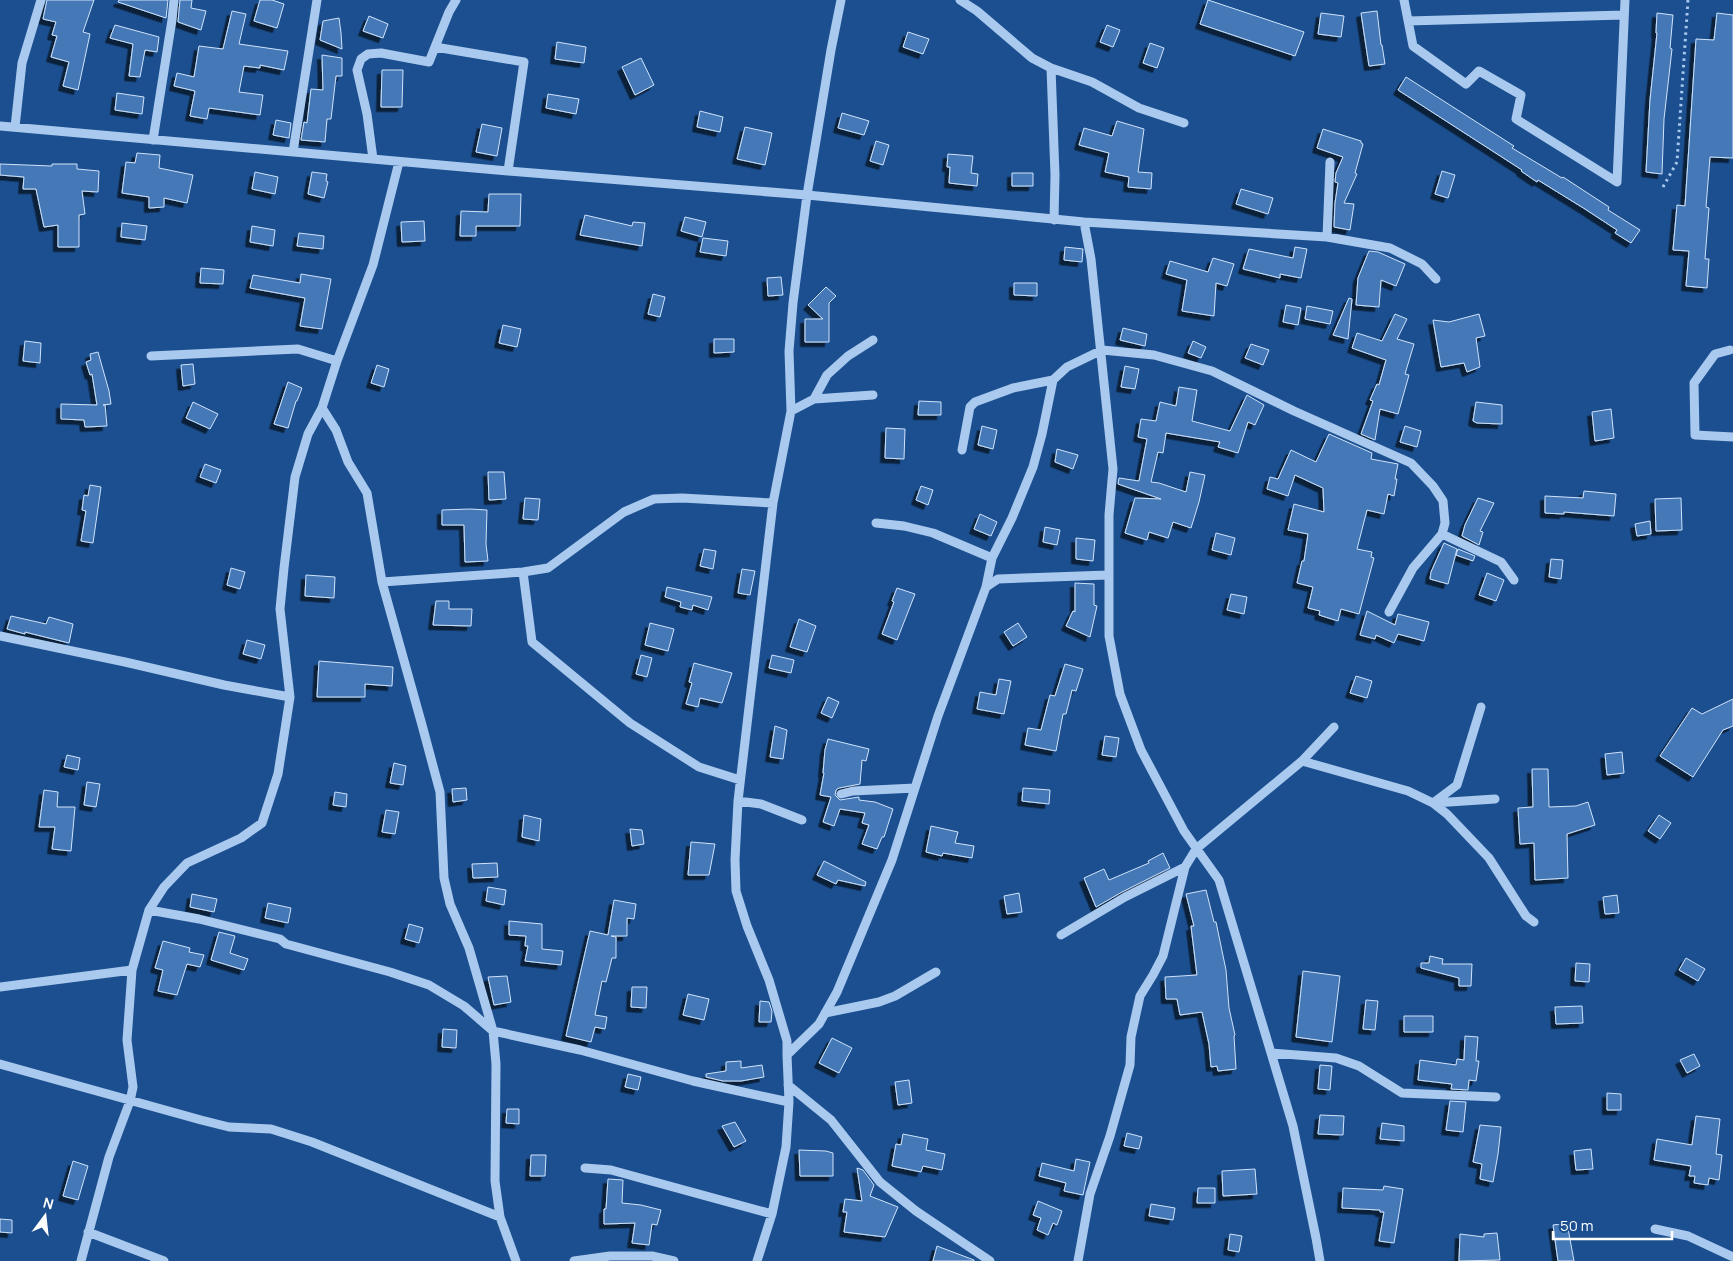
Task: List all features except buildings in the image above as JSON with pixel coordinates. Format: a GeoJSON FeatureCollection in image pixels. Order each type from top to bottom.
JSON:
{"type":"FeatureCollection","features":[{"type":"Feature","properties":{"kind":"street"},"geometry":{"type":"LineString","coordinates":[[15,127],[22,63],[41,0]]}},
{"type":"Feature","properties":{"kind":"street"},"geometry":{"type":"LineString","coordinates":[[153,140],[174,0]]}},
{"type":"Feature","properties":{"kind":"street"},"geometry":{"type":"LineString","coordinates":[[293,152],[317,0]]}},
{"type":"Feature","properties":{"kind":"street"},"geometry":{"type":"LineString","coordinates":[[373,159],[367,114],[357,70],[362,59],[368,54],[381,52],[429,62],[449,12],[456,0]]}},
{"type":"Feature","properties":{"kind":"street"},"geometry":{"type":"LineString","coordinates":[[757,1261],[772,1214],[786,1147],[789,1102],[787,1042],[769,980],[747,926],[736,891],[735,860],[738,801],[773,503],[791,411],[789,350],[793,303],[808,195],[831,50],[841,0]]}},
{"type":"Feature","properties":{"kind":"street"},"geometry":{"type":"LineString","coordinates":[[960,0],[977,11],[1032,58],[1051,68],[1092,82],[1139,108],[1184,123]]}},
{"type":"Feature","properties":{"kind":"street"},"geometry":{"type":"LineString","coordinates":[[1404,0],[1413,46],[1466,84],[1479,71],[1521,94],[1516,119],[1617,182],[1625,0]]}},
{"type":"Feature","properties":{"kind":"street"},"geometry":{"type":"LineString","coordinates":[[1408,21],[1624,15]]}},
{"type":"Feature","properties":{"kind":"street"},"geometry":{"type":"LineString","coordinates":[[435,47],[524,62],[508,171]]}},
{"type":"Feature","properties":{"kind":"street"},"geometry":{"type":"LineString","coordinates":[[1051,68],[1055,175],[1054,220]]}},
{"type":"Feature","properties":{"kind":"street"},"geometry":{"type":"LineString","coordinates":[[0,126],[399,162],[808,195],[1054,220],[1327,237],[1390,248],[1422,264],[1436,279]]}},
{"type":"Feature","properties":{"kind":"street"},"geometry":{"type":"LineString","coordinates":[[81,1261],[109,1157],[134,1087],[126,1040],[132,970],[149,910],[164,887],[187,862],[240,838],[262,823],[278,774],[290,697],[280,609],[295,477],[308,434],[322,408],[337,361],[373,265],[399,162]]}},
{"type":"Feature","properties":{"kind":"street"},"geometry":{"type":"LineString","coordinates":[[1327,237],[1330,162]]}},
{"type":"Feature","properties":{"kind":"street"},"geometry":{"type":"LineString","coordinates":[[1084,222],[1091,259],[1102,350],[1113,469],[1109,515],[1109,636],[1120,694],[1141,750],[1184,831],[1219,880],[1293,1126],[1320,1261]]}},
{"type":"Feature","properties":{"kind":"street"},"geometry":{"type":"LineString","coordinates":[[814,399],[827,375],[848,356],[874,340]]}},
{"type":"Feature","properties":{"kind":"street"},"geometry":{"type":"LineString","coordinates":[[1732,347],[1715,354],[1694,384],[1695,435],[1733,437]]}},
{"type":"Feature","properties":{"kind":"street"},"geometry":{"type":"LineString","coordinates":[[151,356],[298,349],[337,361]]}},
{"type":"Feature","properties":{"kind":"street"},"geometry":{"type":"LineString","coordinates":[[962,450],[970,406],[975,402],[1013,388],[1053,380],[1067,367],[1102,350],[1154,355],[1212,371],[1294,411],[1411,463],[1433,486],[1443,501],[1445,523],[1442,534],[1413,568],[1389,612]]}},
{"type":"Feature","properties":{"kind":"street"},"geometry":{"type":"LineString","coordinates":[[787,1055],[819,1024],[837,992],[892,860],[938,716],[986,587],[992,558],[1012,518],[1033,467],[1053,380]]}},
{"type":"Feature","properties":{"kind":"street"},"geometry":{"type":"LineString","coordinates":[[791,411],[814,399],[873,395]]}},
{"type":"Feature","properties":{"kind":"street"},"geometry":{"type":"LineString","coordinates":[[322,408],[336,430],[348,462],[367,493],[382,582],[440,792],[444,878],[450,904],[469,948],[493,1032],[496,1064],[496,1181],[500,1217],[516,1261]]}},
{"type":"Feature","properties":{"kind":"street"},"geometry":{"type":"LineString","coordinates":[[382,582],[523,572],[548,568],[624,512],[654,499],[682,498],[773,503]]}},
{"type":"Feature","properties":{"kind":"street"},"geometry":{"type":"LineString","coordinates":[[876,523],[904,526],[933,533],[992,558]]}},
{"type":"Feature","properties":{"kind":"street"},"geometry":{"type":"LineString","coordinates":[[1442,534],[1501,562],[1514,580]]}},
{"type":"Feature","properties":{"kind":"street"},"geometry":{"type":"LineString","coordinates":[[523,572],[532,642],[630,723],[699,767],[740,780]]}},
{"type":"Feature","properties":{"kind":"street"},"geometry":{"type":"LineString","coordinates":[[986,587],[998,579],[1108,575]]}},
{"type":"Feature","properties":{"kind":"street"},"geometry":{"type":"LineString","coordinates":[[0,636],[224,685],[290,697]]}},
{"type":"Feature","properties":{"kind":"street"},"geometry":{"type":"LineString","coordinates":[[1433,803],[1457,785],[1481,707]]}},
{"type":"Feature","properties":{"kind":"street"},"geometry":{"type":"LineString","coordinates":[[1078,1261],[1090,1194],[1110,1136],[1130,1065],[1131,1037],[1140,996],[1163,956],[1185,867],[1196,849],[1302,761],[1334,727]]}},
{"type":"Feature","properties":{"kind":"street"},"geometry":{"type":"LineString","coordinates":[[1302,761],[1408,791],[1433,803],[1447,814],[1489,858],[1526,916],[1534,922]]}},
{"type":"Feature","properties":{"kind":"street"},"geometry":{"type":"LineString","coordinates":[[841,794],[853,791],[915,788]]}},
{"type":"Feature","properties":{"kind":"street"},"geometry":{"type":"LineString","coordinates":[[1433,803],[1494,800]]}},
{"type":"Feature","properties":{"kind":"street"},"geometry":{"type":"LineString","coordinates":[[738,801],[762,804],[802,820]]}},
{"type":"Feature","properties":{"kind":"street"},"geometry":{"type":"LineString","coordinates":[[1061,935],[1125,897],[1185,867]]}},
{"type":"Feature","properties":{"kind":"street"},"geometry":{"type":"LineString","coordinates":[[149,910],[199,919],[280,939],[286,944],[390,972],[429,985],[464,1006],[493,1032],[580,1050],[694,1081],[789,1102]]}},
{"type":"Feature","properties":{"kind":"street"},"geometry":{"type":"LineString","coordinates":[[0,987],[132,970]]}},
{"type":"Feature","properties":{"kind":"street"},"geometry":{"type":"LineString","coordinates":[[825,1012],[878,1002],[895,996],[936,972]]}},
{"type":"Feature","properties":{"kind":"street"},"geometry":{"type":"LineString","coordinates":[[1272,1053],[1336,1058],[1360,1066],[1402,1093],[1496,1097]]}},
{"type":"Feature","properties":{"kind":"street"},"geometry":{"type":"LineString","coordinates":[[0,1064],[229,1127],[271,1129],[312,1142],[500,1217]]}},
{"type":"Feature","properties":{"kind":"street"},"geometry":{"type":"LineString","coordinates":[[788,1085],[831,1120],[880,1182],[916,1212],[990,1261]]}},
{"type":"Feature","properties":{"kind":"street"},"geometry":{"type":"LineString","coordinates":[[585,1168],[611,1170],[772,1214]]}},
{"type":"Feature","properties":{"kind":"street"},"geometry":{"type":"LineString","coordinates":[[1655,1229],[1688,1236],[1733,1257]]}},
{"type":"Feature","properties":{"kind":"street"},"geometry":{"type":"LineString","coordinates":[[88,1232],[164,1261]]}},
{"type":"Feature","properties":{"kind":"street"},"geometry":{"type":"LineString","coordinates":[[574,1261],[610,1256],[652,1256],[674,1261]]}},
{"type":"Feature","properties":{"kind":"path"},"geometry":{"type":"LineString","coordinates":[[1663,187],[1677,162],[1688,0]]}}]}
